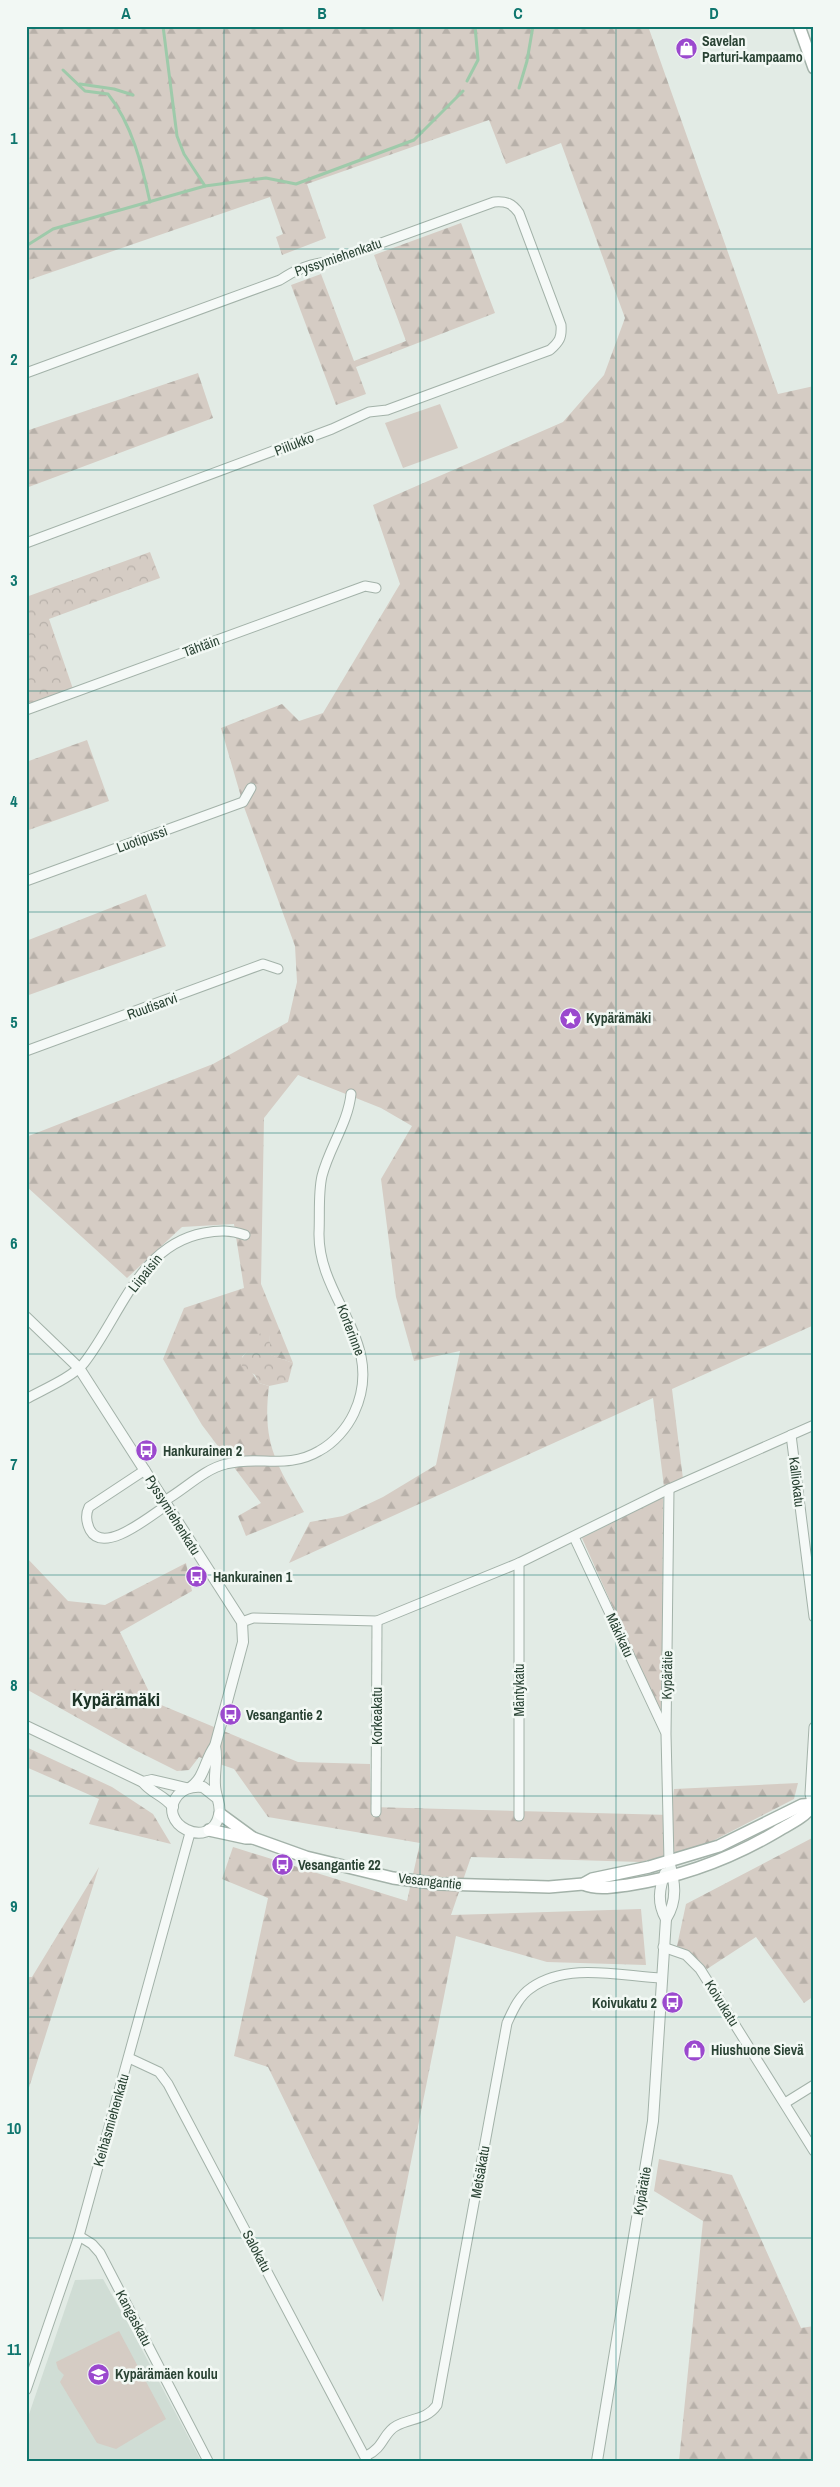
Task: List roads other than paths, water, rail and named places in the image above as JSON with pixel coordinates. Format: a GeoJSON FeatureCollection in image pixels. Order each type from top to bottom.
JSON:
{"type":"FeatureCollection","features":[{"type":"Feature","properties":{"kind":"main road"},"geometry":{"type":"LineString","coordinates":[[798,26],[814,68]]}},
{"type":"Feature","properties":{"kind":"main road","name":"Vesangantie"},"geometry":{"type":"LineString","coordinates":[[583,1884],[592,1879],[669,1861],[719,1846],[802,1805],[813,1804]]}},
{"type":"Feature","properties":{"kind":"main road","name":"Vesangantie"},"geometry":{"type":"LineString","coordinates":[[220,1814],[253,1838],[306,1857],[355,1870],[412,1880],[492,1887],[583,1884],[593,1888],[668,1878],[726,1858],[807,1814],[813,1804]]}},
{"type":"Feature","properties":{"kind":"main road","name":"Vesangantie"},"geometry":{"type":"LineString","coordinates":[[209,1830],[253,1838]]}},
{"type":"Feature","properties":{"kind":"street","name":"Pyssymiehenkatu"},"geometry":{"type":"LineString","coordinates":[[26,373],[280,280],[291,273],[317,263],[329,262],[494,202],[512,204],[519,213],[561,325],[559,343]]}},
{"type":"Feature","properties":{"kind":"street","name":"Piilukko"},"geometry":{"type":"LineString","coordinates":[[26,543],[323,433],[368,412],[387,410],[550,350],[559,343]]}},
{"type":"Feature","properties":{"kind":"street","name":"Tähtäin"},"geometry":{"type":"LineString","coordinates":[[26,710],[364,586],[376,588]]}},
{"type":"Feature","properties":{"kind":"street","name":"Luotipussi"},"geometry":{"type":"LineString","coordinates":[[26,882],[243,802],[251,788]]}},
{"type":"Feature","properties":{"kind":"street","name":"Ruutisarvi"},"geometry":{"type":"LineString","coordinates":[[26,1051],[263,964],[278,969]]}},
{"type":"Feature","properties":{"kind":"street","name":"Korterinne"},"geometry":{"type":"LineString","coordinates":[[145,1470],[89,1507],[86,1518],[89,1529],[95,1537],[102,1539],[115,1538],[225,1464],[290,1462],[320,1451],[340,1434],[350,1421],[361,1398],[365,1377],[362,1355],[325,1268],[319,1236],[322,1177],[337,1134],[350,1109],[351,1094]]}},
{"type":"Feature","properties":{"kind":"street","name":"Liipaisin"},"geometry":{"type":"LineString","coordinates":[[79,1368],[147,1266],[165,1249],[194,1235],[213,1231],[231,1230],[245,1235]]}},
{"type":"Feature","properties":{"kind":"street","name":"Pyssymiehenkatu"},"geometry":{"type":"LineString","coordinates":[[26,1317],[79,1368],[242,1622]]}},
{"type":"Feature","properties":{"kind":"street"},"geometry":{"type":"LineString","coordinates":[[26,1400],[79,1368]]}},
{"type":"Feature","properties":{"kind":"street"},"geometry":{"type":"LineString","coordinates":[[173,1807],[178,1794],[189,1788],[200,1778],[210,1752],[215,1746],[242,1642],[244,1632],[242,1622],[253,1618],[377,1621],[519,1563],[669,1489],[814,1425]]}},
{"type":"Feature","properties":{"kind":"street","name":"Kalliokatu"},"geometry":{"type":"LineString","coordinates":[[791,1436],[814,1617]]}},
{"type":"Feature","properties":{"kind":"street","name":"Kypärätie"},"geometry":{"type":"LineString","coordinates":[[597,2461],[652,2129],[663,1947],[666,1919],[672,1909],[674,1900],[668,1878],[666,1734],[669,1489]]}},
{"type":"Feature","properties":{"kind":"street","name":"Mäkikatu"},"geometry":{"type":"LineString","coordinates":[[574,1537],[666,1734]]}},
{"type":"Feature","properties":{"kind":"street","name":"Mäntykatu"},"geometry":{"type":"LineString","coordinates":[[519,1563],[519,1816]]}},
{"type":"Feature","properties":{"kind":"street","name":"Korkeakatu"},"geometry":{"type":"LineString","coordinates":[[376,1812],[377,1621]]}},
{"type":"Feature","properties":{"kind":"street"},"geometry":{"type":"LineString","coordinates":[[26,1726],[142,1782],[148,1789],[167,1799],[173,1807],[175,1820],[184,1830],[190,1833],[201,1833],[209,1830],[218,1820],[220,1814],[214,1786],[217,1754],[215,1746]]}},
{"type":"Feature","properties":{"kind":"street"},"geometry":{"type":"LineString","coordinates":[[813,1804],[810,1794],[814,1727]]}},
{"type":"Feature","properties":{"kind":"street"},"geometry":{"type":"LineString","coordinates":[[142,1782],[152,1780],[189,1788],[203,1787],[217,1798]]}},
{"type":"Feature","properties":{"kind":"street","name":"Keihäsmiehenkatu"},"geometry":{"type":"LineString","coordinates":[[26,2390],[78,2236],[190,1833]]}},
{"type":"Feature","properties":{"kind":"street","name":"Kypärätie"},"geometry":{"type":"LineString","coordinates":[[666,1919],[660,1908],[660,1889],[668,1878]]}},
{"type":"Feature","properties":{"kind":"street","name":"Koivukatu"},"geometry":{"type":"LineString","coordinates":[[663,1947],[686,1955],[700,1969],[814,2152]]}},
{"type":"Feature","properties":{"kind":"street","name":"Metsäkatu"},"geometry":{"type":"LineString","coordinates":[[366,2458],[376,2451],[395,2426],[433,2412],[437,2405],[507,2022],[517,2003],[530,1989],[548,1978],[566,1974],[662,1978]]}},
{"type":"Feature","properties":{"kind":"street","name":"Salokatu"},"geometry":{"type":"LineString","coordinates":[[129,2058],[159,2072],[168,2084],[366,2458]]}},
{"type":"Feature","properties":{"kind":"street"},"geometry":{"type":"LineString","coordinates":[[785,2103],[814,2085]]}},
{"type":"Feature","properties":{"kind":"street","name":"Kangaskatu"},"geometry":{"type":"LineString","coordinates":[[78,2236],[92,2244],[100,2253],[208,2461]]}},
{"type":"Feature","properties":{"kind":"waterway"},"geometry":{"type":"LineString","coordinates":[[163,26],[177,136],[184,154],[205,186]]}},
{"type":"Feature","properties":{"kind":"waterway"},"geometry":{"type":"LineString","coordinates":[[467,81],[478,60],[475,26]]}},
{"type":"Feature","properties":{"kind":"waterway"},"geometry":{"type":"LineString","coordinates":[[519,88],[527,61],[533,26]]}},
{"type":"Feature","properties":{"kind":"waterway"},"geometry":{"type":"LineString","coordinates":[[63,70],[85,91],[108,94],[124,118],[135,145],[150,202]]}},
{"type":"Feature","properties":{"kind":"waterway"},"geometry":{"type":"LineString","coordinates":[[80,84],[114,89],[133,95]]}},
{"type":"Feature","properties":{"kind":"waterway"},"geometry":{"type":"LineString","coordinates":[[26,246],[53,229],[205,186],[266,178],[296,184],[414,140],[463,91]]}},
{"type":"Feature","properties":{"kind":"place","name":"Savelan Parturi-kampaamo"},"geometry":{"type":"Point","coordinates":[686,49]}},
{"type":"Feature","properties":{"kind":"place","name":"Kypärämäki"},"geometry":{"type":"Point","coordinates":[570,1018]}},
{"type":"Feature","properties":{"kind":"place","name":"Hankurainen 2"},"geometry":{"type":"Point","coordinates":[147,1451]}},
{"type":"Feature","properties":{"kind":"place","name":"Hankurainen 1"},"geometry":{"type":"Point","coordinates":[197,1577]}},
{"type":"Feature","properties":{"kind":"place","name":"Vesangantie 2"},"geometry":{"type":"Point","coordinates":[230,1715]}},
{"type":"Feature","properties":{"kind":"place","name":"Vesangantie 22"},"geometry":{"type":"Point","coordinates":[282,1865]}},
{"type":"Feature","properties":{"kind":"place","name":"Koivukatu 2"},"geometry":{"type":"Point","coordinates":[673,2003]}},
{"type":"Feature","properties":{"kind":"place","name":"Hiushuone Sievä"},"geometry":{"type":"Point","coordinates":[695,2050]}},
{"type":"Feature","properties":{"kind":"place","name":"Kypärämäen koulu"},"geometry":{"type":"Point","coordinates":[99,2374]}},
{"type":"Feature","properties":{"kind":"district","name":"Kypärämäki"},"geometry":{"type":"Point","coordinates":[116,1699]}}]}
